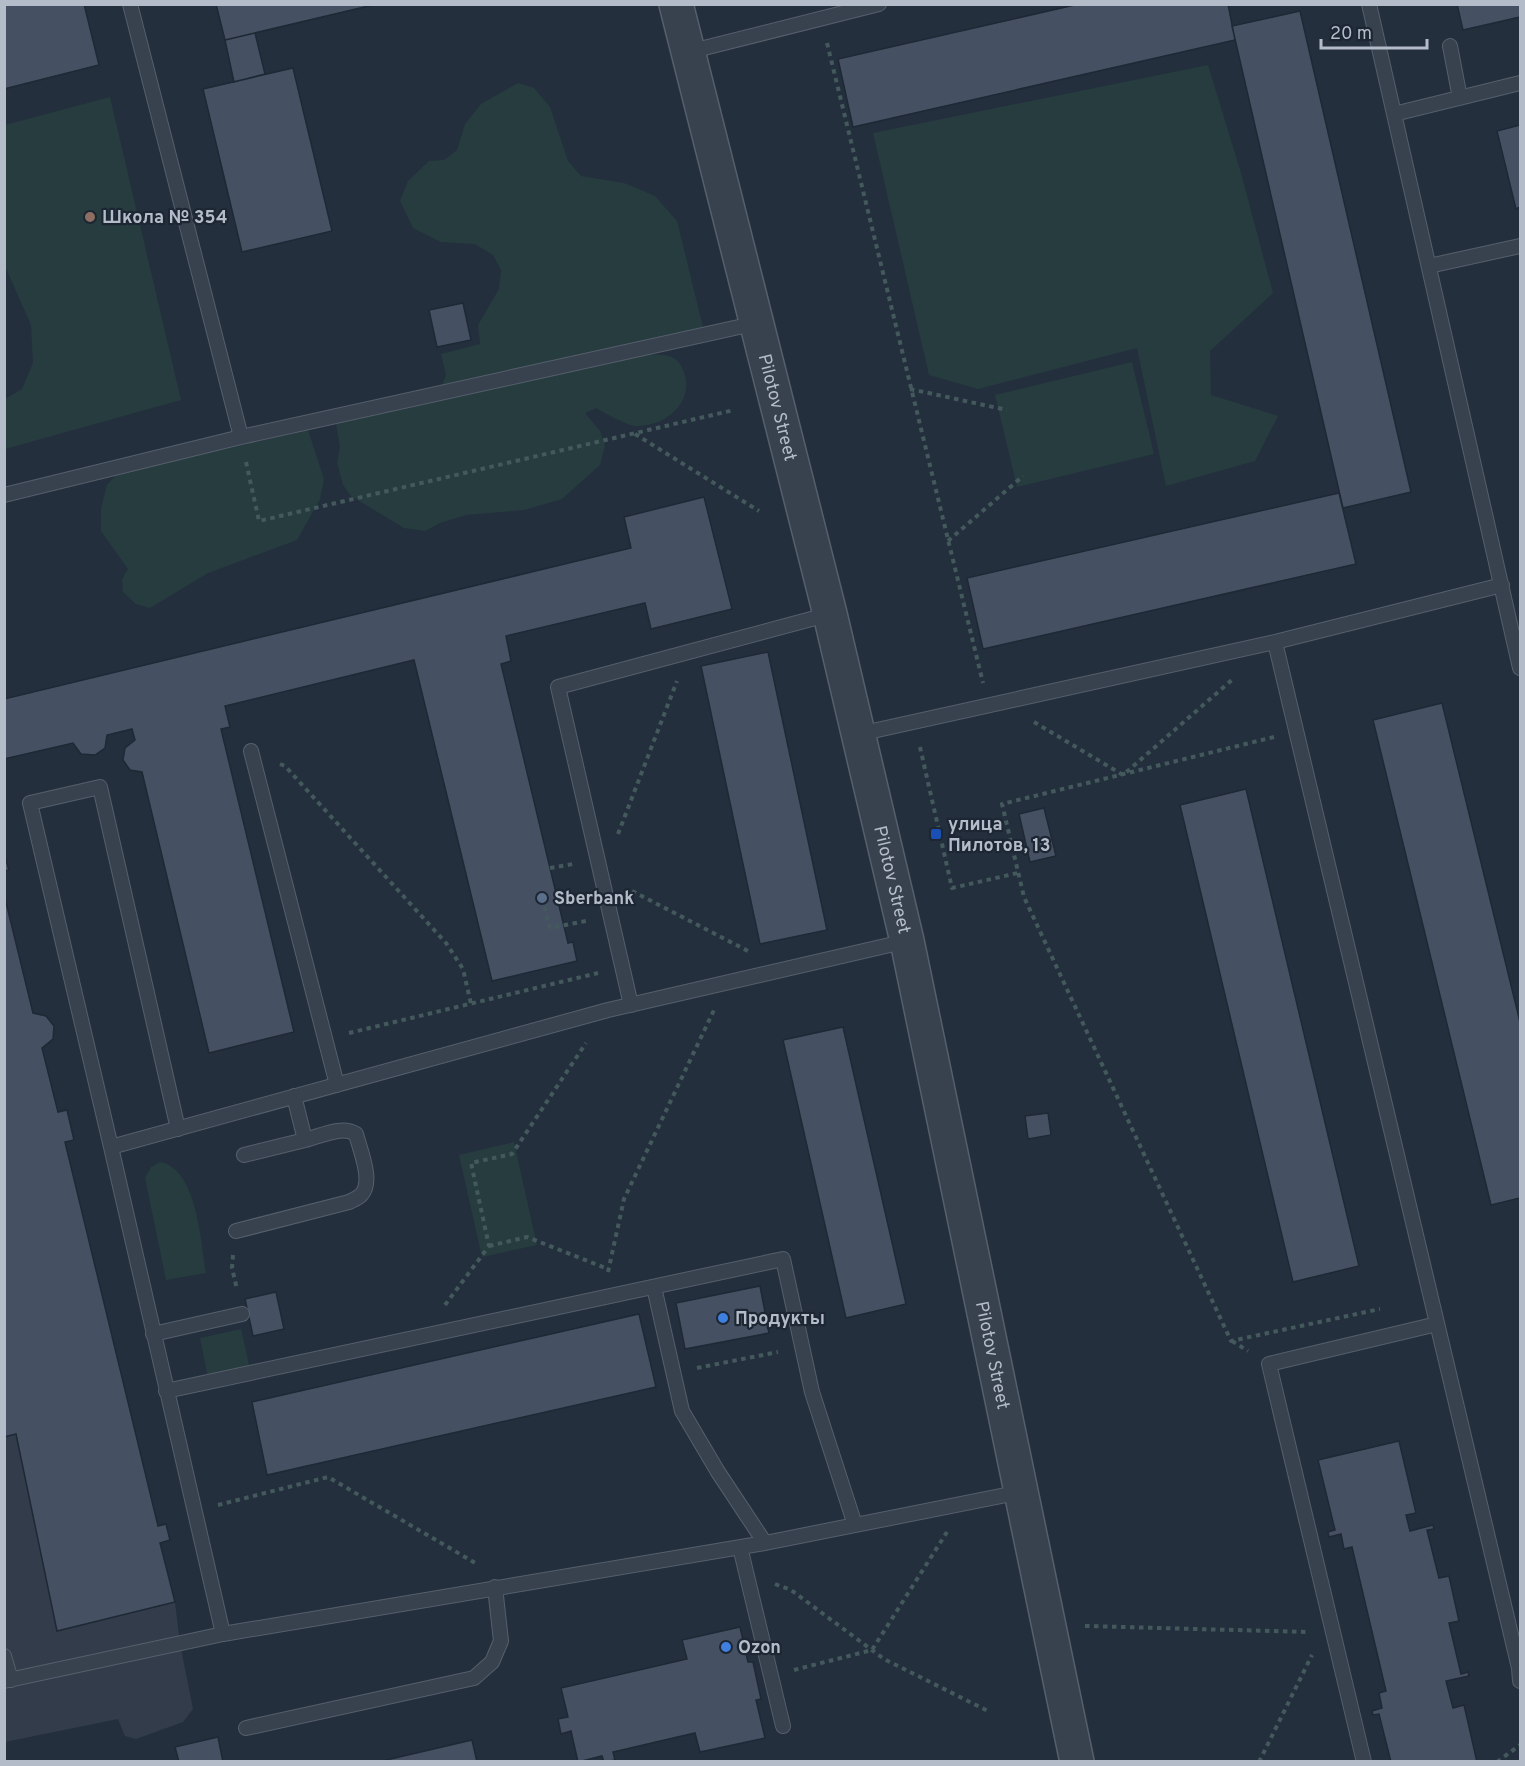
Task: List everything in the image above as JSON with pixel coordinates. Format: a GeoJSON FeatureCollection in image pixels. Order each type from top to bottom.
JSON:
{"type":"FeatureCollection","features":[{"type":"Feature","properties":{"kind":"street","name":"Pilotov Street"},"geometry":{"type":"LineString","coordinates":[[676,4],[830,614],[907,941],[1077,1761]]}},
{"type":"Feature","properties":{"kind":"lane"},"geometry":{"type":"LineString","coordinates":[[130,4],[241,437]]}},
{"type":"Feature","properties":{"kind":"lane"},"geometry":{"type":"LineString","coordinates":[[688,52],[879,4]]}},
{"type":"Feature","properties":{"kind":"lane"},"geometry":{"type":"LineString","coordinates":[[1369,4],[1521,668]]}},
{"type":"Feature","properties":{"kind":"lane"},"geometry":{"type":"LineString","coordinates":[[1450,46],[1460,98]]}},
{"type":"Feature","properties":{"kind":"lane"},"geometry":{"type":"LineString","coordinates":[[1394,114],[1521,83]]}},
{"type":"Feature","properties":{"kind":"lane"},"geometry":{"type":"LineString","coordinates":[[1429,266],[1521,246]]}},
{"type":"Feature","properties":{"kind":"lane"},"geometry":{"type":"LineString","coordinates":[[4,495],[241,437],[757,323]]}},
{"type":"Feature","properties":{"kind":"lane"},"geometry":{"type":"LineString","coordinates":[[859,734],[1275,642],[1502,585]]}},
{"type":"Feature","properties":{"kind":"lane"},"geometry":{"type":"LineString","coordinates":[[631,1005],[558,687],[830,614]]}},
{"type":"Feature","properties":{"kind":"lane"},"geometry":{"type":"LineString","coordinates":[[1275,642],[1520,1672]]}},
{"type":"Feature","properties":{"kind":"lane"},"geometry":{"type":"LineString","coordinates":[[251,752],[337,1084]]}},
{"type":"Feature","properties":{"kind":"lane"},"geometry":{"type":"LineString","coordinates":[[178,1129],[100,787],[30,803],[223,1634]]}},
{"type":"Feature","properties":{"kind":"lane"},"geometry":{"type":"LineString","coordinates":[[111,1147],[631,1005],[907,941]]}},
{"type":"Feature","properties":{"kind":"lane"},"geometry":{"type":"LineString","coordinates":[[294,1096],[305,1140]]}},
{"type":"Feature","properties":{"kind":"lane"},"geometry":{"type":"LineString","coordinates":[[236,1231],[349,1202],[361,1196],[366,1187],[367,1178],[356,1134],[350,1130],[342,1130],[244,1155]]}},
{"type":"Feature","properties":{"kind":"lane"},"geometry":{"type":"LineString","coordinates":[[166,1391],[783,1259],[812,1392],[855,1525]]}},
{"type":"Feature","properties":{"kind":"lane"},"geometry":{"type":"LineString","coordinates":[[654,1287],[682,1411],[765,1544]]}},
{"type":"Feature","properties":{"kind":"lane"},"geometry":{"type":"LineString","coordinates":[[153,1335],[242,1314]]}},
{"type":"Feature","properties":{"kind":"lane"},"geometry":{"type":"LineString","coordinates":[[1364,1761],[1269,1364],[1437,1324]]}},
{"type":"Feature","properties":{"kind":"lane"},"geometry":{"type":"LineString","coordinates":[[4,1656],[8,1680],[223,1634],[512,1584],[765,1544],[1021,1492]]}},
{"type":"Feature","properties":{"kind":"lane"},"geometry":{"type":"LineString","coordinates":[[740,1547],[783,1726]]}},
{"type":"Feature","properties":{"kind":"lane"},"geometry":{"type":"LineString","coordinates":[[246,1728],[474,1678],[492,1662],[501,1641],[495,1587]]}},
{"type":"Feature","properties":{"kind":"path"},"geometry":{"type":"LineString","coordinates":[[826,40],[984,688]]}},
{"type":"Feature","properties":{"kind":"path"},"geometry":{"type":"LineString","coordinates":[[910,389],[1007,410]]}},
{"type":"Feature","properties":{"kind":"path"},"geometry":{"type":"LineString","coordinates":[[241,437],[259,522],[735,410]]}},
{"type":"Feature","properties":{"kind":"path"},"geometry":{"type":"LineString","coordinates":[[634,434],[759,511]]}},
{"type":"Feature","properties":{"kind":"path"},"geometry":{"type":"LineString","coordinates":[[948,541],[1023,476]]}},
{"type":"Feature","properties":{"kind":"path"},"geometry":{"type":"LineString","coordinates":[[1123,775],[1236,676]]}},
{"type":"Feature","properties":{"kind":"path"},"geometry":{"type":"LineString","coordinates":[[617,834],[678,680]]}},
{"type":"Feature","properties":{"kind":"path"},"geometry":{"type":"LineString","coordinates":[[1031,720],[1123,775]]}},
{"type":"Feature","properties":{"kind":"path"},"geometry":{"type":"LineString","coordinates":[[914,722],[952,888],[1018,873]]}},
{"type":"Feature","properties":{"kind":"path"},"geometry":{"type":"LineString","coordinates":[[1279,736],[1002,804],[1024,897],[1231,1341],[1431,1298]]}},
{"type":"Feature","properties":{"kind":"path"},"geometry":{"type":"LineString","coordinates":[[251,752],[285,766],[446,943],[463,969],[471,1004]]}},
{"type":"Feature","properties":{"kind":"path"},"geometry":{"type":"LineString","coordinates":[[629,890],[749,952]]}},
{"type":"Feature","properties":{"kind":"path"},"geometry":{"type":"LineString","coordinates":[[542,898],[550,928],[610,915]]}},
{"type":"Feature","properties":{"kind":"path"},"geometry":{"type":"LineString","coordinates":[[325,1039],[622,967]]}},
{"type":"Feature","properties":{"kind":"path"},"geometry":{"type":"LineString","coordinates":[[606,1280],[624,1199],[719,1001]]}},
{"type":"Feature","properties":{"kind":"path"},"geometry":{"type":"LineString","coordinates":[[489,1246],[471,1163],[512,1154],[589,1038]]}},
{"type":"Feature","properties":{"kind":"path"},"geometry":{"type":"LineString","coordinates":[[441,1310],[489,1246],[527,1237],[608,1270]]}},
{"type":"Feature","properties":{"kind":"path"},"geometry":{"type":"LineString","coordinates":[[673,1372],[802,1348]]}},
{"type":"Feature","properties":{"kind":"path"},"geometry":{"type":"LineString","coordinates":[[194,1510],[328,1477],[512,1584]]}},
{"type":"Feature","properties":{"kind":"path"},"geometry":{"type":"LineString","coordinates":[[771,1676],[872,1650],[948,1531]]}},
{"type":"Feature","properties":{"kind":"path"},"geometry":{"type":"LineString","coordinates":[[746,1573],[790,1590],[884,1659],[988,1711]]}},
{"type":"Feature","properties":{"kind":"path"},"geometry":{"type":"LineString","coordinates":[[1082,1626],[1312,1632]]}},
{"type":"Feature","properties":{"kind":"path"},"geometry":{"type":"LineString","coordinates":[[1259,1761],[1314,1652]]}},
{"type":"Feature","properties":{"kind":"path"},"geometry":{"type":"LineString","coordinates":[[1497,1761],[1521,1745]]}},
{"type":"Feature","properties":{"kind":"shaded area"},"geometry":{"type":"Polygon","coordinates":[[[16,1434],[175,1602],[180,1644],[193,1709],[183,1722],[136,1739],[125,1736],[118,1719],[5,1742],[4,1437],[16,1434]]]}},
{"type":"Feature","properties":{"kind":"green space"},"geometry":{"type":"Polygon","coordinates":[[[1208,65],[1241,173],[1273,293],[1210,351],[1211,395],[1278,416],[1255,461],[1166,486],[1137,348],[978,389],[929,375],[873,133],[1208,65]]]}},
{"type":"Feature","properties":{"kind":"green space"},"geometry":{"type":"Polygon","coordinates":[[[518,83],[534,88],[550,107],[568,161],[581,176],[624,183],[655,196],[677,221],[704,331],[442,385],[446,375],[441,354],[480,344],[478,325],[499,289],[501,270],[493,255],[475,244],[441,242],[413,228],[400,201],[408,181],[429,161],[444,160],[457,150],[465,124],[481,104],[518,83]]]}},
{"type":"Feature","properties":{"kind":"green space"},"geometry":{"type":"Polygon","coordinates":[[[110,97],[181,400],[5,449],[5,399],[22,389],[33,363],[31,325],[5,266],[5,125],[110,97]]]}},
{"type":"Feature","properties":{"kind":"green space"},"geometry":{"type":"Polygon","coordinates":[[[648,354],[669,356],[679,362],[686,381],[686,391],[682,401],[669,416],[650,425],[634,426],[596,408],[585,413],[600,431],[605,446],[600,465],[562,499],[524,510],[466,515],[440,523],[425,531],[404,528],[351,496],[343,485],[337,463],[340,447],[336,424],[648,354]]]}},
{"type":"Feature","properties":{"kind":"green space"},"geometry":{"type":"Polygon","coordinates":[[[1132,362],[1154,454],[1017,487],[995,395],[1132,362]]]}},
{"type":"Feature","properties":{"kind":"green space"},"geometry":{"type":"Polygon","coordinates":[[[308,430],[324,479],[320,499],[297,540],[208,573],[150,608],[136,604],[123,592],[122,579],[128,569],[101,531],[101,509],[107,485],[117,474],[308,430]]]}},
{"type":"Feature","properties":{"kind":"green space"},"geometry":{"type":"Polygon","coordinates":[[[514,1142],[537,1245],[482,1257],[459,1155],[514,1142]]]}},
{"type":"Feature","properties":{"kind":"green space"},"geometry":{"type":"Polygon","coordinates":[[[160,1162],[172,1167],[182,1178],[189,1192],[199,1226],[206,1273],[166,1280],[145,1178],[151,1167],[160,1162]]]}},
{"type":"Feature","properties":{"kind":"green space"},"geometry":{"type":"Polygon","coordinates":[[[241,1329],[250,1369],[208,1378],[200,1338],[241,1329]]]}},
{"type":"Feature","properties":{"kind":"building"},"geometry":{"type":"Polygon","coordinates":[[[4,4],[84,4],[99,65],[4,89],[4,4]]]}},
{"type":"Feature","properties":{"kind":"building"},"geometry":{"type":"Polygon","coordinates":[[[216,4],[377,4],[225,40],[216,4]]]}},
{"type":"Feature","properties":{"kind":"building"},"geometry":{"type":"Polygon","coordinates":[[[1079,4],[1228,4],[1235,40],[853,127],[838,59],[1079,4]]]}},
{"type":"Feature","properties":{"kind":"building"},"geometry":{"type":"Polygon","coordinates":[[[1457,4],[1520,4],[1520,17],[1463,30],[1457,4]]]}},
{"type":"Feature","properties":{"kind":"building"},"geometry":{"type":"Polygon","coordinates":[[[1300,11],[1411,492],[1343,508],[1232,26],[1300,11]]]}},
{"type":"Feature","properties":{"kind":"building"},"geometry":{"type":"Polygon","coordinates":[[[255,33],[265,74],[234,82],[225,40],[255,33]]]}},
{"type":"Feature","properties":{"kind":"building"},"geometry":{"type":"Polygon","coordinates":[[[293,68],[332,231],[242,252],[203,89],[293,68]]]}},
{"type":"Feature","properties":{"kind":"building"},"geometry":{"type":"Polygon","coordinates":[[[1520,125],[1520,207],[1516,209],[1497,131],[1520,125]]]}},
{"type":"Feature","properties":{"kind":"building"},"geometry":{"type":"Polygon","coordinates":[[[463,303],[471,340],[437,347],[429,310],[463,303]]]}},
{"type":"Feature","properties":{"kind":"building"},"geometry":{"type":"Polygon","coordinates":[[[1339,493],[1356,564],[983,649],[967,578],[1339,493]]]}},
{"type":"Feature","properties":{"kind":"building"},"geometry":{"type":"Polygon","coordinates":[[[704,497],[732,609],[651,629],[645,603],[506,636],[511,661],[501,664],[568,943],[573,942],[577,961],[492,981],[414,660],[225,706],[230,727],[221,729],[294,1032],[209,1053],[142,772],[130,770],[123,760],[125,748],[135,740],[132,729],[107,735],[105,748],[95,755],[81,754],[73,743],[4,759],[4,699],[631,548],[624,517],[704,497]]]}},
{"type":"Feature","properties":{"kind":"building"},"geometry":{"type":"Polygon","coordinates":[[[768,652],[827,930],[760,944],[701,666],[768,652]]]}},
{"type":"Feature","properties":{"kind":"building"},"geometry":{"type":"Polygon","coordinates":[[[1442,703],[1520,1022],[1520,1198],[1491,1205],[1373,720],[1442,703]]]}},
{"type":"Feature","properties":{"kind":"building"},"geometry":{"type":"Polygon","coordinates":[[[1246,789],[1359,1266],[1293,1282],[1180,805],[1246,789]]]}},
{"type":"Feature","properties":{"kind":"building"},"geometry":{"type":"Polygon","coordinates":[[[1044,808],[1056,856],[1030,862],[1019,814],[1044,808]]]}},
{"type":"Feature","properties":{"kind":"building"},"geometry":{"type":"Polygon","coordinates":[[[4,853],[9,870],[4,871],[4,853]]]}},
{"type":"Feature","properties":{"kind":"building"},"geometry":{"type":"Polygon","coordinates":[[[4,894],[33,1013],[46,1016],[54,1026],[53,1039],[42,1048],[58,1112],[67,1110],[74,1140],[65,1142],[158,1526],[166,1524],[170,1540],[160,1543],[175,1602],[57,1631],[16,1434],[4,1437],[4,894]]]}},
{"type":"Feature","properties":{"kind":"building"},"geometry":{"type":"Polygon","coordinates":[[[843,1027],[906,1304],[846,1318],[783,1040],[843,1027]]]}},
{"type":"Feature","properties":{"kind":"building"},"geometry":{"type":"Polygon","coordinates":[[[1048,1113],[1051,1135],[1028,1139],[1025,1116],[1048,1113]]]}},
{"type":"Feature","properties":{"kind":"building","name":"Продукты"},"geometry":{"type":"Polygon","coordinates":[[[760,1286],[769,1333],[685,1349],[676,1303],[760,1286]]]}},
{"type":"Feature","properties":{"kind":"building"},"geometry":{"type":"Polygon","coordinates":[[[276,1292],[284,1329],[253,1336],[245,1299],[276,1292]]]}},
{"type":"Feature","properties":{"kind":"building"},"geometry":{"type":"Polygon","coordinates":[[[639,1314],[656,1387],[267,1475],[252,1402],[639,1314]]]}},
{"type":"Feature","properties":{"kind":"building"},"geometry":{"type":"Polygon","coordinates":[[[1399,1441],[1416,1513],[1406,1515],[1410,1531],[1433,1525],[1434,1529],[1427,1530],[1439,1578],[1449,1576],[1459,1621],[1449,1623],[1461,1674],[1468,1672],[1469,1676],[1446,1681],[1453,1708],[1464,1705],[1477,1762],[1391,1762],[1379,1714],[1373,1715],[1372,1711],[1382,1708],[1379,1693],[1386,1691],[1352,1547],[1344,1549],[1341,1534],[1329,1537],[1328,1532],[1335,1530],[1318,1460],[1399,1441]]]}},
{"type":"Feature","properties":{"kind":"building"},"geometry":{"type":"Polygon","coordinates":[[[740,1627],[748,1662],[753,1662],[761,1699],[756,1700],[765,1738],[700,1752],[695,1733],[613,1752],[615,1760],[604,1762],[602,1756],[578,1762],[571,1731],[561,1734],[558,1719],[568,1717],[561,1688],[687,1659],[682,1640],[740,1627]]]}},
{"type":"Feature","properties":{"kind":"building"},"geometry":{"type":"Polygon","coordinates":[[[218,1737],[223,1762],[179,1762],[175,1747],[218,1737]]]}},
{"type":"Feature","properties":{"kind":"building"},"geometry":{"type":"Polygon","coordinates":[[[472,1740],[477,1762],[378,1762],[472,1740]]]}},
{"type":"Feature","properties":{"kind":"place","name":"Школа № 354"},"geometry":{"type":"Point","coordinates":[90,217]}},
{"type":"Feature","properties":{"kind":"place","name":"улица Пилотов, 13"},"geometry":{"type":"Point","coordinates":[936,834]}},
{"type":"Feature","properties":{"kind":"place","name":"Sberbank"},"geometry":{"type":"Point","coordinates":[542,898]}},
{"type":"Feature","properties":{"kind":"place","name":"Продукты"},"geometry":{"type":"Point","coordinates":[723,1318]}},
{"type":"Feature","properties":{"kind":"place","name":"Ozon"},"geometry":{"type":"Point","coordinates":[726,1647]}}]}
